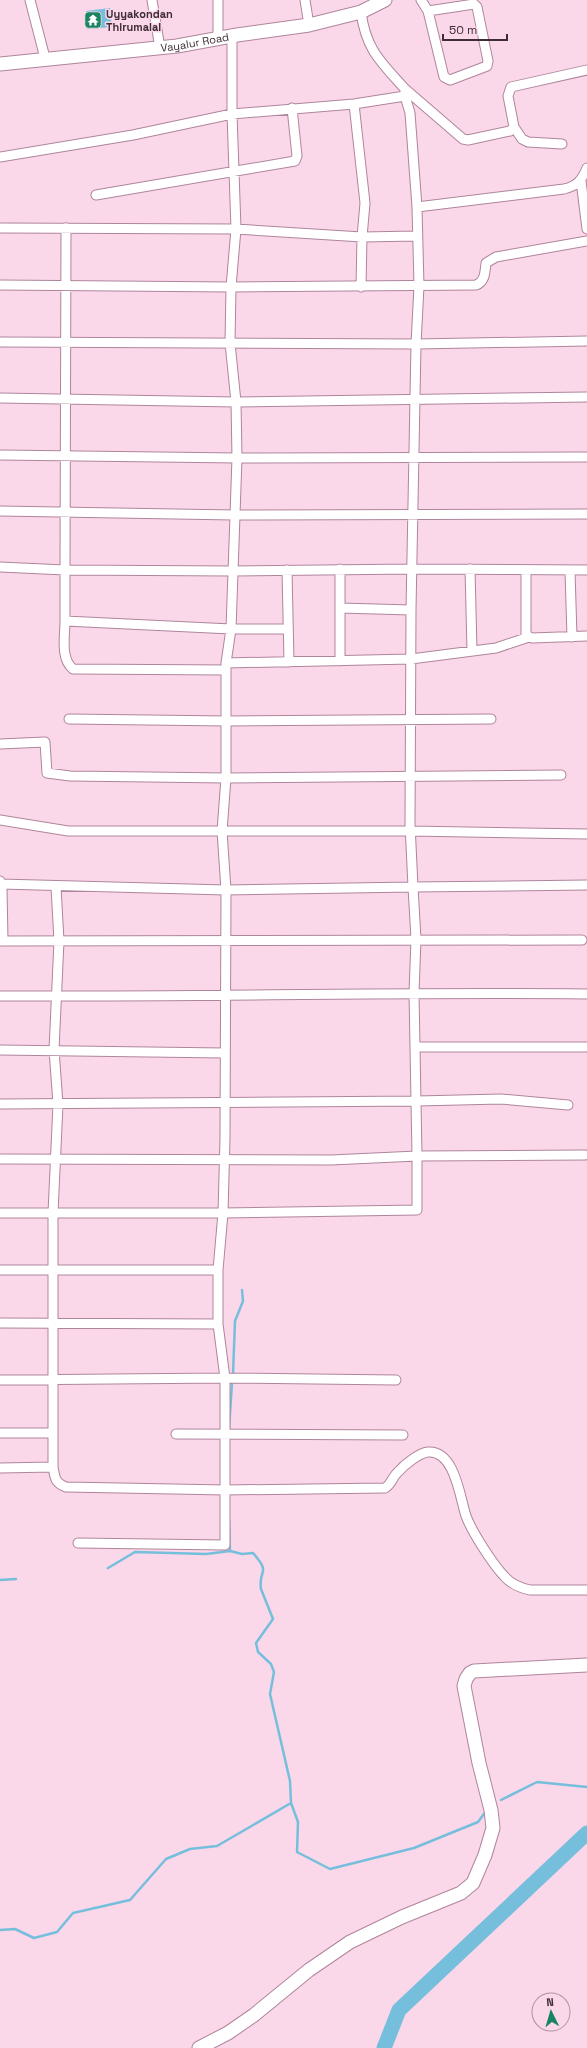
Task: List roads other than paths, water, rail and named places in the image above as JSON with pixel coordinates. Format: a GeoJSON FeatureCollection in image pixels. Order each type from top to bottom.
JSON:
{"type":"FeatureCollection","features":[{"type":"Feature","properties":{"kind":"street"},"geometry":{"type":"LineString","coordinates":[[30,0],[45,58]]}},
{"type":"Feature","properties":{"kind":"street"},"geometry":{"type":"LineString","coordinates":[[152,0],[160,48]]}},
{"type":"Feature","properties":{"kind":"street"},"geometry":{"type":"LineString","coordinates":[[218,0],[218,38]]}},
{"type":"Feature","properties":{"kind":"street"},"geometry":{"type":"LineString","coordinates":[[305,0],[309,25]]}},
{"type":"Feature","properties":{"kind":"street","name":"Vayalur Road"},"geometry":{"type":"LineString","coordinates":[[0,64],[45,58],[160,48],[309,25],[360,12],[385,0]]}},
{"type":"Feature","properties":{"kind":"street"},"geometry":{"type":"LineString","coordinates":[[421,0],[428,11],[444,77],[447,79],[483,69],[487,66],[488,61],[477,7],[474,4],[428,11]]}},
{"type":"Feature","properties":{"kind":"street"},"geometry":{"type":"LineString","coordinates":[[360,12],[368,43],[377,58],[405,93],[463,139],[475,139],[510,131],[514,127]]}},
{"type":"Feature","properties":{"kind":"street"},"geometry":{"type":"LineString","coordinates":[[78,1542],[225,1545],[225,1378],[218,1324],[218,1270],[223,1214],[223,1160],[225,1138],[224,1053],[226,890],[222,831],[226,778],[226,666],[231,629],[236,458],[236,402],[230,343],[230,287],[236,229],[232,114],[232,36]]}},
{"type":"Feature","properties":{"kind":"street"},"geometry":{"type":"LineString","coordinates":[[562,144],[528,142],[522,139],[514,127],[508,96],[511,87],[587,70]]}},
{"type":"Feature","properties":{"kind":"street"},"geometry":{"type":"LineString","coordinates":[[0,157],[133,135],[232,114],[354,104],[405,93]]}},
{"type":"Feature","properties":{"kind":"street"},"geometry":{"type":"LineString","coordinates":[[0,1212],[223,1214],[417,1210],[417,1101],[414,993],[416,939],[410,831],[410,775],[411,610],[416,344],[419,286],[417,207],[410,113],[405,93]]}},
{"type":"Feature","properties":{"kind":"street"},"geometry":{"type":"LineString","coordinates":[[354,104],[365,203],[362,237],[361,287]]}},
{"type":"Feature","properties":{"kind":"street"},"geometry":{"type":"LineString","coordinates":[[96,195],[295,160],[297,156],[292,108]]}},
{"type":"Feature","properties":{"kind":"street"},"geometry":{"type":"LineString","coordinates":[[417,207],[564,189],[572,187],[581,181],[587,168]]}},
{"type":"Feature","properties":{"kind":"street"},"geometry":{"type":"LineString","coordinates":[[581,181],[587,229]]}},
{"type":"Feature","properties":{"kind":"street"},"geometry":{"type":"LineString","coordinates":[[0,228],[236,229],[362,237],[418,236]]}},
{"type":"Feature","properties":{"kind":"street"},"geometry":{"type":"LineString","coordinates":[[66,228],[66,400],[64,456],[65,655],[67,664],[73,669],[226,666],[289,662],[411,659],[496,648],[529,637],[587,636]]}},
{"type":"Feature","properties":{"kind":"street"},"geometry":{"type":"LineString","coordinates":[[0,285],[230,287],[476,285],[481,283],[484,279],[486,263],[496,257],[587,241]]}},
{"type":"Feature","properties":{"kind":"street"},"geometry":{"type":"LineString","coordinates":[[0,342],[416,344],[587,341]]}},
{"type":"Feature","properties":{"kind":"street"},"geometry":{"type":"LineString","coordinates":[[0,398],[236,402],[587,396]]}},
{"type":"Feature","properties":{"kind":"street"},"geometry":{"type":"LineString","coordinates":[[0,455],[236,458],[587,457]]}},
{"type":"Feature","properties":{"kind":"street"},"geometry":{"type":"LineString","coordinates":[[0,511],[234,515],[587,514]]}},
{"type":"Feature","properties":{"kind":"street"},"geometry":{"type":"LineString","coordinates":[[0,567],[64,570],[233,571],[412,568],[587,570]]}},
{"type":"Feature","properties":{"kind":"street"},"geometry":{"type":"LineString","coordinates":[[470,569],[472,651]]}},
{"type":"Feature","properties":{"kind":"street"},"geometry":{"type":"LineString","coordinates":[[287,570],[289,662]]}},
{"type":"Feature","properties":{"kind":"street"},"geometry":{"type":"LineString","coordinates":[[340,570],[340,661]]}},
{"type":"Feature","properties":{"kind":"street"},"geometry":{"type":"LineString","coordinates":[[526,570],[525,632],[529,637]]}},
{"type":"Feature","properties":{"kind":"street"},"geometry":{"type":"LineString","coordinates":[[570,571],[572,637]]}},
{"type":"Feature","properties":{"kind":"street"},"geometry":{"type":"LineString","coordinates":[[340,608],[411,610]]}},
{"type":"Feature","properties":{"kind":"street"},"geometry":{"type":"LineString","coordinates":[[65,621],[231,629],[288,629]]}},
{"type":"Feature","properties":{"kind":"street"},"geometry":{"type":"LineString","coordinates":[[69,719],[227,721],[491,719]]}},
{"type":"Feature","properties":{"kind":"street"},"geometry":{"type":"LineString","coordinates":[[0,744],[45,742],[47,773],[70,776],[226,778],[410,775],[561,775]]}},
{"type":"Feature","properties":{"kind":"street"},"geometry":{"type":"LineString","coordinates":[[0,820],[68,831],[410,831],[587,834]]}},
{"type":"Feature","properties":{"kind":"street"},"geometry":{"type":"LineString","coordinates":[[0,880],[2,888],[2,941],[226,942],[416,939],[582,940]]}},
{"type":"Feature","properties":{"kind":"street"},"geometry":{"type":"LineString","coordinates":[[0,884],[56,887],[226,890],[587,885]]}},
{"type":"Feature","properties":{"kind":"street"},"geometry":{"type":"LineString","coordinates":[[56,887],[59,941],[54,1050],[58,1104],[53,1213],[53,1467],[55,1479],[59,1485],[66,1487],[226,1490],[385,1488],[390,1485],[397,1472],[418,1456],[428,1452],[438,1454],[446,1460],[456,1478],[466,1517],[474,1534],[504,1576],[526,1589],[587,1590]]}},
{"type":"Feature","properties":{"kind":"street"},"geometry":{"type":"LineString","coordinates":[[0,996],[225,996],[414,993],[587,994]]}},
{"type":"Feature","properties":{"kind":"street"},"geometry":{"type":"LineString","coordinates":[[416,1047],[587,1047]]}},
{"type":"Feature","properties":{"kind":"street"},"geometry":{"type":"LineString","coordinates":[[0,1050],[224,1053]]}},
{"type":"Feature","properties":{"kind":"street"},"geometry":{"type":"LineString","coordinates":[[0,1104],[224,1103],[501,1099],[568,1105]]}},
{"type":"Feature","properties":{"kind":"street"},"geometry":{"type":"LineString","coordinates":[[0,1159],[331,1160],[417,1156],[585,1155]]}},
{"type":"Feature","properties":{"kind":"street"},"geometry":{"type":"LineString","coordinates":[[0,1270],[218,1270]]}},
{"type":"Feature","properties":{"kind":"street"},"geometry":{"type":"LineString","coordinates":[[0,1323],[218,1324]]}},
{"type":"Feature","properties":{"kind":"street"},"geometry":{"type":"LineString","coordinates":[[0,1380],[225,1378],[396,1380]]}},
{"type":"Feature","properties":{"kind":"street"},"geometry":{"type":"LineString","coordinates":[[0,1433],[53,1433]]}},
{"type":"Feature","properties":{"kind":"street"},"geometry":{"type":"LineString","coordinates":[[176,1434],[403,1435]]}},
{"type":"Feature","properties":{"kind":"street"},"geometry":{"type":"LineString","coordinates":[[0,1468],[53,1467]]}},
{"type":"Feature","properties":{"kind":"street"},"geometry":{"type":"LineString","coordinates":[[199,2048],[228,2033],[254,2015],[309,1970],[350,1942],[397,1919],[461,1893],[473,1883],[485,1855],[492,1828],[491,1810],[464,1686],[470,1673],[474,1671],[587,1664]]}},
{"type":"Feature","properties":{"kind":"water"},"geometry":{"type":"Polygon","coordinates":[[[110,8],[112,27],[87,29],[86,11],[110,8]]]}},
{"type":"Feature","properties":{"kind":"waterway"},"geometry":{"type":"LineString","coordinates":[[233,1374],[235,1321],[243,1301],[242,1290]]}},
{"type":"Feature","properties":{"kind":"waterway"},"geometry":{"type":"LineString","coordinates":[[229,1429],[232,1383]]}},
{"type":"Feature","properties":{"kind":"waterway"},"geometry":{"type":"LineString","coordinates":[[229,1520],[230,1551]]}},
{"type":"Feature","properties":{"kind":"waterway"},"geometry":{"type":"LineString","coordinates":[[108,1568],[135,1552],[206,1554],[230,1551],[242,1554],[253,1553],[259,1560],[263,1569],[261,1589],[273,1619],[256,1643],[258,1652],[271,1664],[274,1672],[270,1694],[290,1781],[291,1803],[298,1822],[297,1852],[330,1869],[414,1848],[478,1822],[486,1811]]}},
{"type":"Feature","properties":{"kind":"waterway"},"geometry":{"type":"LineString","coordinates":[[0,1580],[16,1579]]}},
{"type":"Feature","properties":{"kind":"waterway"},"geometry":{"type":"LineString","coordinates":[[501,1800],[537,1782],[587,1787]]}},
{"type":"Feature","properties":{"kind":"waterway"},"geometry":{"type":"LineString","coordinates":[[0,1930],[15,1929],[34,1938],[57,1932],[73,1913],[130,1900],[166,1859],[190,1849],[217,1846],[291,1803]]}},
{"type":"Feature","properties":{"kind":"waterway"},"geometry":{"type":"LineString","coordinates":[[384,2048],[399,2010],[587,1833]]}},
{"type":"Feature","properties":{"kind":"place","name":"Uyyakondan Thirumalai"},"geometry":{"type":"Point","coordinates":[93,20]}}]}
